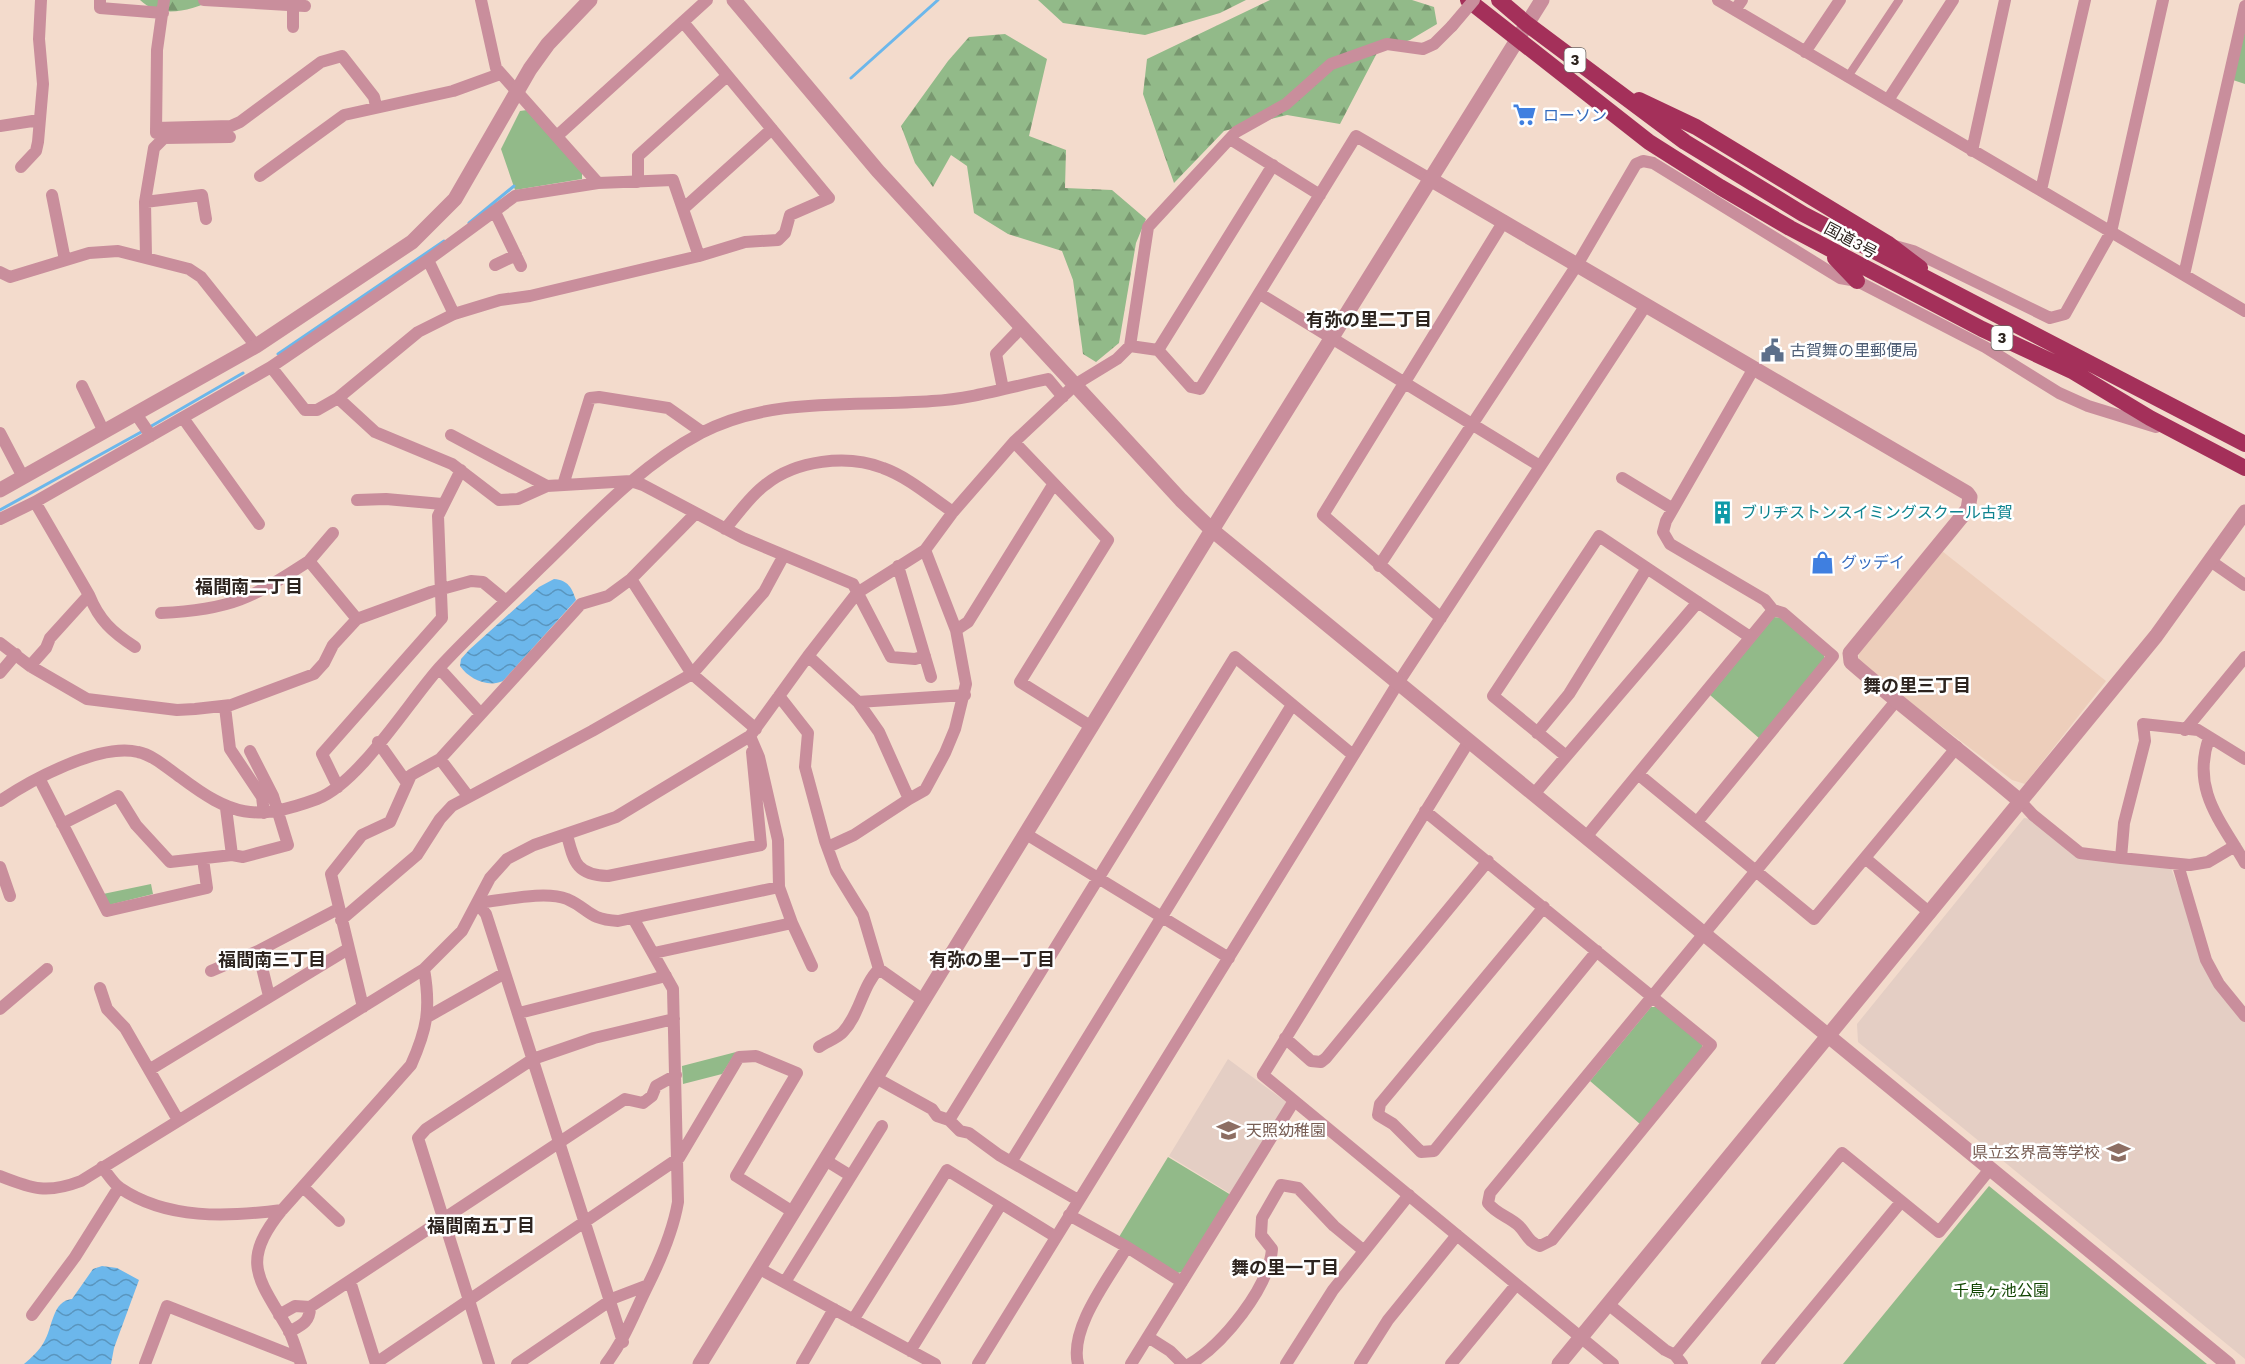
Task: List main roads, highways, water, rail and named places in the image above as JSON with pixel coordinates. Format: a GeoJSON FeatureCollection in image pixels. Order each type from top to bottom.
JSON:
{"type":"FeatureCollection","features":[{"type":"Feature","properties":{"kind":"highway","name":"国道3号"},"geometry":{"type":"LineString","coordinates":[[1468,0],[1649,142],[1730,193],[1824,246],[1982,329],[2072,371],[2178,433],[2245,468]]}},
{"type":"Feature","properties":{"kind":"highway","name":"国道3号"},"geometry":{"type":"LineString","coordinates":[[1499,0],[1623,98],[1685,142],[1739,176],[1803,214],[1935,285],[2245,444]]}},
{"type":"Feature","properties":{"kind":"highway"},"geometry":{"type":"LineString","coordinates":[[1623,98],[1642,100],[1696,127],[1887,243],[1918,266],[1935,285]]}},
{"type":"Feature","properties":{"kind":"highway"},"geometry":{"type":"LineString","coordinates":[[1824,246],[1857,281]]}},
{"type":"Feature","properties":{"kind":"water"},"geometry":{"type":"Polygon","coordinates":[[[554,579],[569,585],[576,600],[503,681],[485,683],[464,671],[460,666],[461,659],[469,650],[539,587],[554,579]]]}},
{"type":"Feature","properties":{"kind":"water"},"geometry":{"type":"Polygon","coordinates":[[[102,1266],[117,1268],[139,1280],[114,1348],[111,1364],[24,1364],[42,1345],[60,1304],[72,1299],[93,1269],[102,1266]]]}},
{"type":"Feature","properties":{"kind":"waterway"},"geometry":{"type":"LineString","coordinates":[[851,78],[938,0]]}},
{"type":"Feature","properties":{"kind":"waterway"},"geometry":{"type":"LineString","coordinates":[[469,223],[514,186]]}},
{"type":"Feature","properties":{"kind":"waterway"},"geometry":{"type":"LineString","coordinates":[[278,354],[444,241]]}},
{"type":"Feature","properties":{"kind":"waterway"},"geometry":{"type":"LineString","coordinates":[[148,428],[243,373]]}},
{"type":"Feature","properties":{"kind":"waterway"},"geometry":{"type":"LineString","coordinates":[[0,510],[143,431]]}},
{"type":"Feature","properties":{"kind":"place","name":"ローソン"},"geometry":{"type":"Point","coordinates":[1525,115]}},
{"type":"Feature","properties":{"kind":"place","name":"古賀舞の里郵便局"},"geometry":{"type":"Point","coordinates":[1772,350]}},
{"type":"Feature","properties":{"kind":"place","name":"ブリヂストンスイミングスクール古賀"},"geometry":{"type":"Point","coordinates":[1723,512]}},
{"type":"Feature","properties":{"kind":"place","name":"グッデイ"},"geometry":{"type":"Point","coordinates":[1823,562]}},
{"type":"Feature","properties":{"kind":"place","name":"天照幼稚園"},"geometry":{"type":"Point","coordinates":[1228,1130]}},
{"type":"Feature","properties":{"kind":"place","name":"県立玄界高等学校"},"geometry":{"type":"Point","coordinates":[2118,1152]}},
{"type":"Feature","properties":{"kind":"district","name":"有弥の里二丁目"},"geometry":{"type":"Point","coordinates":[1369,320]}},
{"type":"Feature","properties":{"kind":"district","name":"福間南二丁目"},"geometry":{"type":"Point","coordinates":[249,587]}},
{"type":"Feature","properties":{"kind":"district","name":"舞の里三丁目"},"geometry":{"type":"Point","coordinates":[1917,686]}},
{"type":"Feature","properties":{"kind":"district","name":"福間南三丁目"},"geometry":{"type":"Point","coordinates":[272,960]}},
{"type":"Feature","properties":{"kind":"district","name":"有弥の里一丁目"},"geometry":{"type":"Point","coordinates":[992,960]}},
{"type":"Feature","properties":{"kind":"district","name":"福間南五丁目"},"geometry":{"type":"Point","coordinates":[481,1226]}},
{"type":"Feature","properties":{"kind":"district","name":"舞の里一丁目"},"geometry":{"type":"Point","coordinates":[1285,1268]}},
{"type":"Feature","properties":{"kind":"park label","name":"千鳥ヶ池公園"},"geometry":{"type":"Point","coordinates":[2001,1290]}}]}
